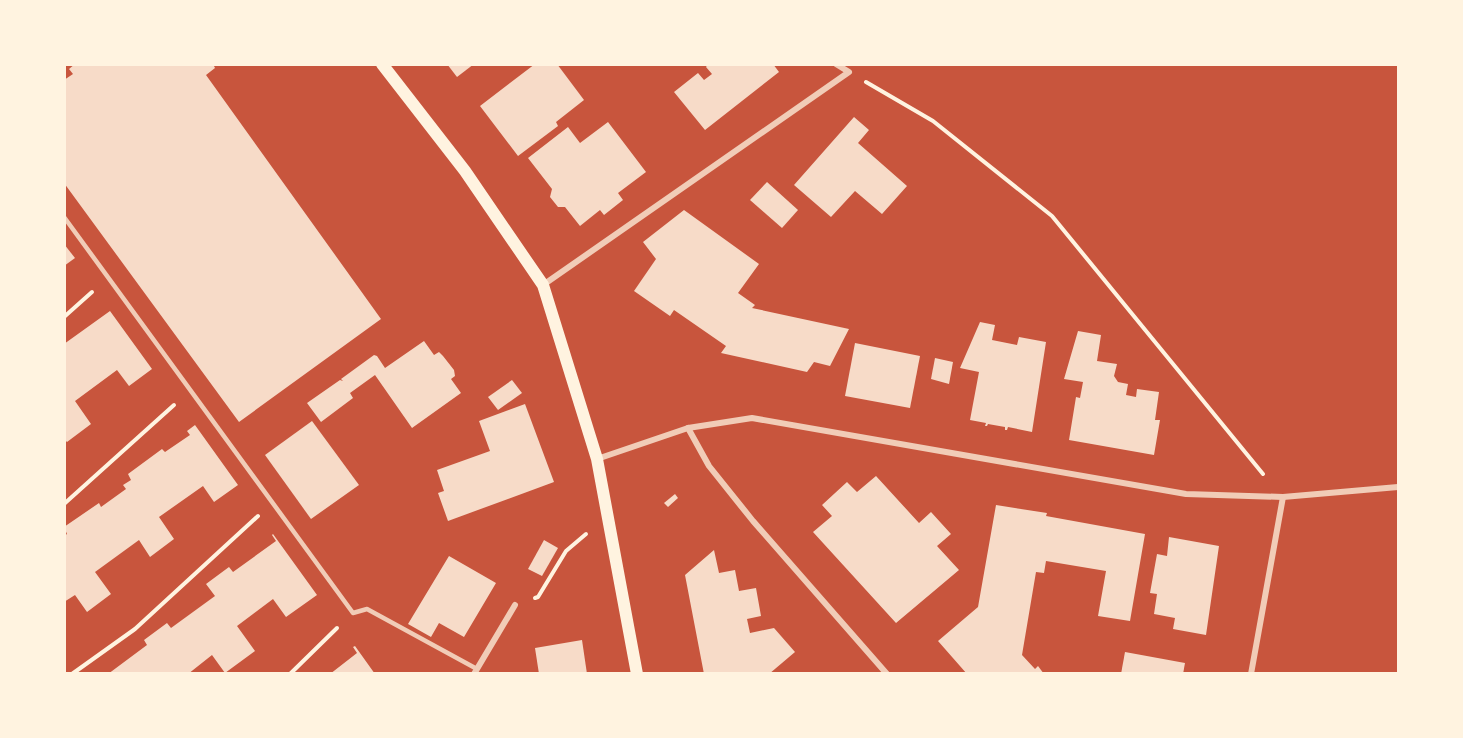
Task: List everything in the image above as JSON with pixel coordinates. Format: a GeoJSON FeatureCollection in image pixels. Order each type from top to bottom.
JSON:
{"type":"FeatureCollection","features":[{"type":"Feature","properties":{"kind":"main road"},"geometry":{"type":"LineString","coordinates":[[382,64],[465,171],[543,285],[597,459],[637,674]]}},
{"type":"Feature","properties":{"kind":"street"},"geometry":{"type":"LineString","coordinates":[[543,285],[849,72],[836,64]]}},
{"type":"Feature","properties":{"kind":"street"},"geometry":{"type":"LineString","coordinates":[[597,459],[688,428],[752,418],[1186,494],[1283,497],[1398,487]]}},
{"type":"Feature","properties":{"kind":"street"},"geometry":{"type":"LineString","coordinates":[[688,428],[709,466],[887,674]]}},
{"type":"Feature","properties":{"kind":"street"},"geometry":{"type":"LineString","coordinates":[[1251,674],[1283,497]]}},
{"type":"Feature","properties":{"kind":"street"},"geometry":{"type":"LineString","coordinates":[[476,671],[515,605]]}},
{"type":"Feature","properties":{"kind":"lane"},"geometry":{"type":"LineString","coordinates":[[64,217],[353,613],[367,609],[476,671]]}},
{"type":"Feature","properties":{"kind":"path"},"geometry":{"type":"LineString","coordinates":[[849,72],[933,120],[1052,216],[1283,497]]}},
{"type":"Feature","properties":{"kind":"path"},"geometry":{"type":"LineString","coordinates":[[64,317],[108,277]]}},
{"type":"Feature","properties":{"kind":"path"},"geometry":{"type":"LineString","coordinates":[[64,504],[190,390]]}},
{"type":"Feature","properties":{"kind":"path"},"geometry":{"type":"LineString","coordinates":[[72,674],[135,628],[272,504]]}},
{"type":"Feature","properties":{"kind":"path"},"geometry":{"type":"LineString","coordinates":[[515,605],[538,597],[566,551],[608,516]]}},
{"type":"Feature","properties":{"kind":"path"},"geometry":{"type":"LineString","coordinates":[[290,674],[353,613]]}},
{"type":"Feature","properties":{"kind":"building"},"geometry":{"type":"Polygon","coordinates":[[[75,64],[213,64],[215,68],[206,75],[381,319],[239,422],[64,183],[64,80],[73,74],[69,69],[75,64]]]}},
{"type":"Feature","properties":{"kind":"building"},"geometry":{"type":"Polygon","coordinates":[[[447,64],[474,64],[457,77],[447,64]]]}},
{"type":"Feature","properties":{"kind":"building"},"geometry":{"type":"Polygon","coordinates":[[[535,64],[557,64],[584,100],[556,122],[558,126],[518,156],[480,106],[535,64]]]}},
{"type":"Feature","properties":{"kind":"building"},"geometry":{"type":"Polygon","coordinates":[[[708,64],[773,64],[779,72],[705,130],[674,92],[698,73],[704,80],[712,74],[706,67],[708,64]]]}},
{"type":"Feature","properties":{"kind":"building"},"geometry":{"type":"Polygon","coordinates":[[[854,117],[869,130],[858,143],[907,186],[882,214],[855,191],[831,217],[794,185],[854,117]]]}},
{"type":"Feature","properties":{"kind":"building"},"geometry":{"type":"Polygon","coordinates":[[[608,122],[646,172],[618,193],[623,200],[604,215],[600,210],[580,226],[565,207],[558,207],[550,197],[552,189],[528,158],[568,127],[580,143],[608,122]]]}},
{"type":"Feature","properties":{"kind":"building"},"geometry":{"type":"Polygon","coordinates":[[[767,182],[798,210],[782,228],[750,200],[767,182]]]}},
{"type":"Feature","properties":{"kind":"building"},"geometry":{"type":"Polygon","coordinates":[[[684,210],[759,264],[738,293],[755,305],[752,308],[849,329],[830,366],[814,362],[807,372],[721,353],[726,346],[674,310],[670,316],[634,291],[656,259],[643,242],[684,210]]]}},
{"type":"Feature","properties":{"kind":"building"},"geometry":{"type":"Polygon","coordinates":[[[64,244],[75,258],[64,266],[64,244]]]}},
{"type":"Feature","properties":{"kind":"building"},"geometry":{"type":"Polygon","coordinates":[[[110,311],[152,369],[129,386],[117,370],[75,401],[91,424],[67,442],[64,439],[64,344],[110,311]]]}},
{"type":"Feature","properties":{"kind":"building"},"geometry":{"type":"Polygon","coordinates":[[[980,322],[995,325],[992,340],[1017,345],[1019,337],[1046,342],[1032,432],[1008,427],[1005,430],[1005,427],[988,424],[985,426],[986,423],[970,420],[979,372],[960,368],[980,322]]]}},
{"type":"Feature","properties":{"kind":"building"},"geometry":{"type":"Polygon","coordinates":[[[1078,331],[1101,335],[1097,361],[1117,364],[1114,376],[1118,382],[1128,384],[1126,395],[1136,397],[1137,389],[1159,392],[1155,420],[1160,420],[1154,455],[1069,440],[1076,397],[1080,398],[1083,382],[1064,379],[1078,331]]]}},
{"type":"Feature","properties":{"kind":"building"},"geometry":{"type":"Polygon","coordinates":[[[424,341],[434,355],[439,352],[454,370],[455,376],[451,379],[461,393],[412,428],[375,375],[350,393],[353,398],[321,422],[307,403],[340,380],[343,381],[341,379],[374,355],[385,368],[424,341]]]}},
{"type":"Feature","properties":{"kind":"building"},"geometry":{"type":"Polygon","coordinates":[[[855,343],[920,356],[910,408],[845,396],[855,343]]]}},
{"type":"Feature","properties":{"kind":"building"},"geometry":{"type":"Polygon","coordinates":[[[935,358],[953,362],[949,384],[931,379],[935,358]]]}},
{"type":"Feature","properties":{"kind":"building"},"geometry":{"type":"Polygon","coordinates":[[[512,380],[522,393],[498,410],[488,397],[512,380]]]}},
{"type":"Feature","properties":{"kind":"building"},"geometry":{"type":"Polygon","coordinates":[[[525,404],[554,482],[448,521],[438,493],[444,491],[437,470],[490,451],[479,421],[525,404]]]}},
{"type":"Feature","properties":{"kind":"building"},"geometry":{"type":"Polygon","coordinates":[[[312,421],[359,485],[311,519],[265,455],[312,421]]]}},
{"type":"Feature","properties":{"kind":"building"},"geometry":{"type":"Polygon","coordinates":[[[195,425],[238,485],[214,502],[203,486],[159,517],[174,539],[150,557],[139,540],[95,572],[111,594],[87,612],[75,595],[64,602],[64,536],[67,534],[64,527],[99,503],[101,507],[126,489],[123,485],[131,480],[128,474],[162,449],[165,452],[190,435],[187,431],[195,425]]]}},
{"type":"Feature","properties":{"kind":"building"},"geometry":{"type":"Polygon","coordinates":[[[876,476],[919,523],[931,512],[951,534],[937,546],[959,570],[896,623],[813,532],[832,516],[822,505],[847,482],[857,492],[876,476]]]}},
{"type":"Feature","properties":{"kind":"building"},"geometry":{"type":"Polygon","coordinates":[[[675,494],[678,498],[668,507],[664,503],[675,494]]]}},
{"type":"Feature","properties":{"kind":"building"},"geometry":{"type":"Polygon","coordinates":[[[996,505],[1047,513],[1046,516],[1145,534],[1130,621],[1098,616],[1106,571],[1046,561],[1044,573],[1036,572],[1022,655],[1035,669],[1038,666],[1044,674],[967,674],[938,641],[978,607],[996,505]]]}},
{"type":"Feature","properties":{"kind":"building"},"geometry":{"type":"Polygon","coordinates":[[[273,534],[317,595],[286,617],[273,599],[237,626],[255,651],[225,673],[212,655],[188,674],[108,674],[147,645],[144,640],[167,623],[171,628],[215,596],[206,584],[229,567],[233,572],[276,541],[273,534]]]}},
{"type":"Feature","properties":{"kind":"building"},"geometry":{"type":"Polygon","coordinates":[[[1169,537],[1219,546],[1206,635],[1173,629],[1175,618],[1154,614],[1157,594],[1150,593],[1157,554],[1167,556],[1169,537]]]}},
{"type":"Feature","properties":{"kind":"building"},"geometry":{"type":"Polygon","coordinates":[[[544,540],[558,548],[542,576],[528,569],[544,540]]]}},
{"type":"Feature","properties":{"kind":"building"},"geometry":{"type":"Polygon","coordinates":[[[714,550],[719,573],[735,570],[739,591],[756,588],[761,616],[747,619],[750,633],[774,628],[795,652],[769,674],[704,674],[685,575],[714,550]]]}},
{"type":"Feature","properties":{"kind":"building"},"geometry":{"type":"Polygon","coordinates":[[[449,556],[496,583],[464,637],[439,623],[431,637],[408,624],[449,556]]]}},
{"type":"Feature","properties":{"kind":"building"},"geometry":{"type":"Polygon","coordinates":[[[582,640],[587,674],[539,674],[535,648],[582,640]]]}},
{"type":"Feature","properties":{"kind":"building"},"geometry":{"type":"Polygon","coordinates":[[[355,646],[375,674],[330,674],[357,653],[353,647],[355,646]]]}},
{"type":"Feature","properties":{"kind":"building"},"geometry":{"type":"Polygon","coordinates":[[[1125,652],[1185,663],[1183,674],[1121,674],[1125,652]]]}}]}
